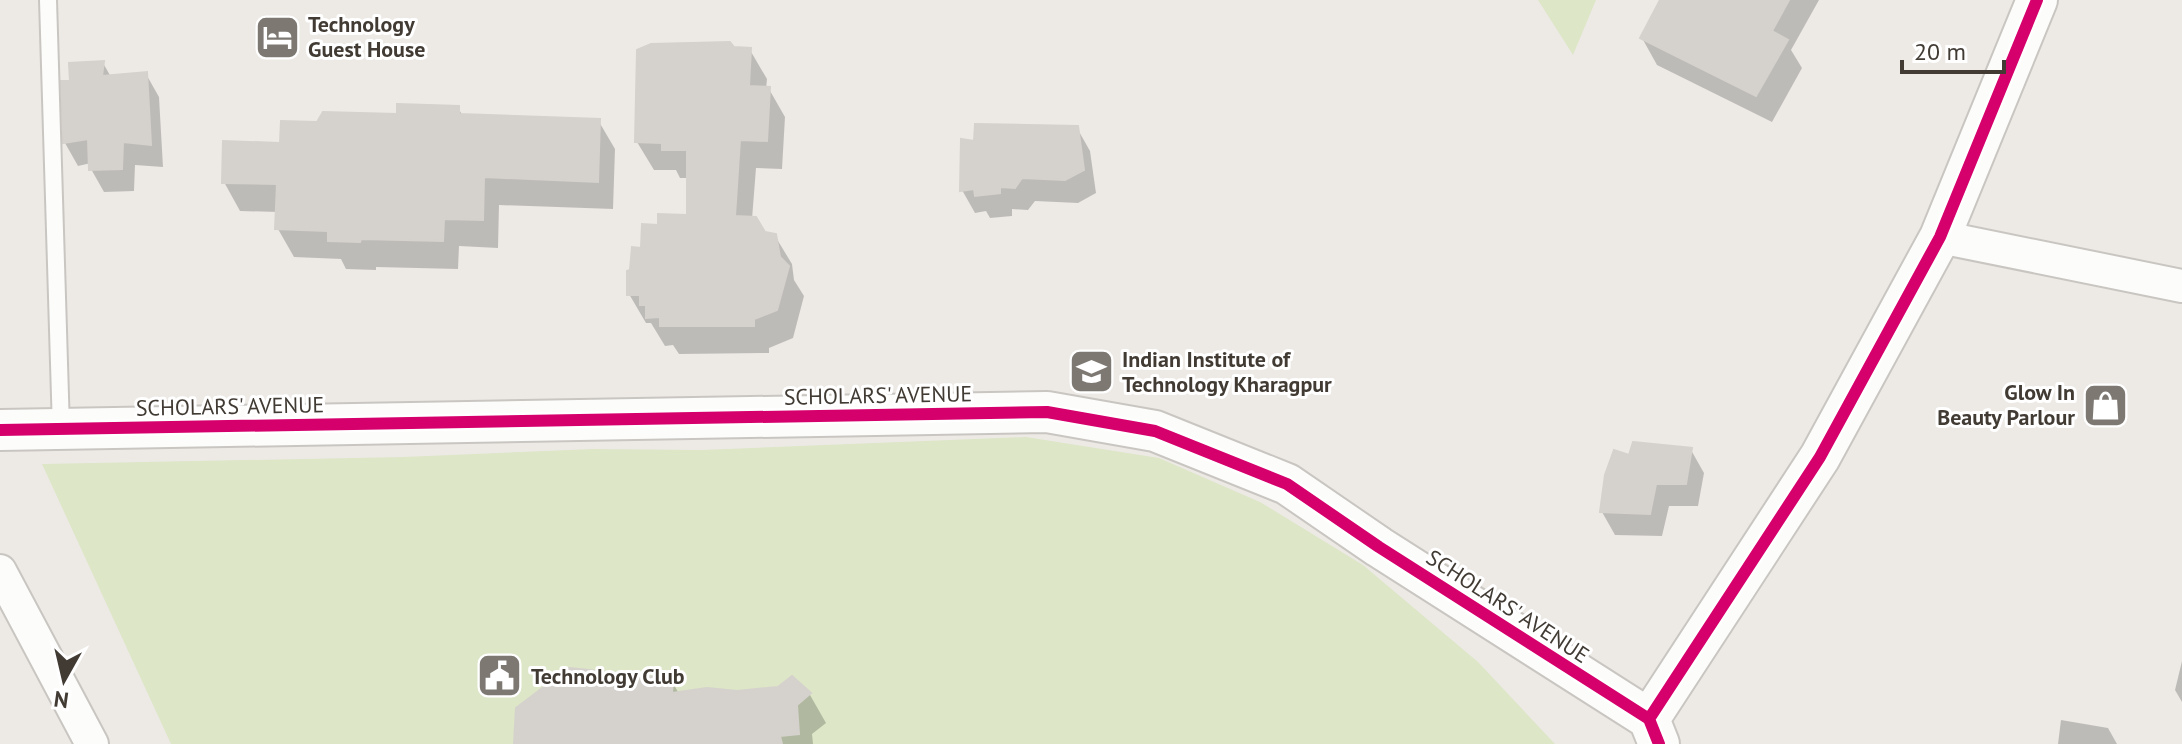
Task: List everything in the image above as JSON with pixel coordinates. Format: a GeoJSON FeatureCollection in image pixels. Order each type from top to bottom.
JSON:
{"type":"FeatureCollection","features":[{"type":"Feature","properties":{"kind":"street"},"geometry":{"type":"LineString","coordinates":[[1654,732],[1820,457],[1940,237],[2037,0]]}},
{"type":"Feature","properties":{"kind":"street"},"geometry":{"type":"LineString","coordinates":[[1940,237],[2182,286]]}},
{"type":"Feature","properties":{"kind":"street","name":"SCHOLARS' AVENUE"},"geometry":{"type":"LineString","coordinates":[[0,430],[1047,412],[1155,431],[1287,484],[1654,732]]}},
{"type":"Feature","properties":{"kind":"street"},"geometry":{"type":"LineString","coordinates":[[0,571],[92,744]]}},
{"type":"Feature","properties":{"kind":"lane"},"geometry":{"type":"LineString","coordinates":[[48,0],[61,429]]}},
{"type":"Feature","properties":{"kind":"green space"},"geometry":{"type":"Polygon","coordinates":[[[1538,0],[1596,0],[1573,55],[1538,0]]]}},
{"type":"Feature","properties":{"kind":"green space"},"geometry":{"type":"Polygon","coordinates":[[[1026,437],[1159,458],[1260,502],[1363,565],[1478,662],[1555,744],[171,744],[42,464],[403,457],[593,449],[702,450],[1026,437]]]}},
{"type":"Feature","properties":{"kind":"building"},"geometry":{"type":"Polygon","coordinates":[[[1660,0],[1789,0],[1772,31],[1788,40],[1756,96],[1640,38],[1660,0]]]}},
{"type":"Feature","properties":{"kind":"building"},"geometry":{"type":"Polygon","coordinates":[[[730,42],[734,47],[751,48],[749,86],[770,87],[767,141],[740,140],[735,216],[756,217],[765,232],[776,234],[780,257],[789,266],[777,310],[754,319],[754,326],[660,326],[660,317],[646,318],[646,305],[640,305],[640,295],[627,295],[627,271],[630,270],[632,247],[641,248],[642,224],[658,225],[658,214],[687,215],[687,150],[662,150],[662,143],[635,142],[637,50],[651,44],[730,42]]]}},
{"type":"Feature","properties":{"kind":"building"},"geometry":{"type":"Polygon","coordinates":[[[104,61],[102,76],[147,72],[151,145],[123,142],[122,169],[89,170],[88,139],[63,143],[61,81],[70,81],[69,63],[104,61]]]}},
{"type":"Feature","properties":{"kind":"building"},"geometry":{"type":"Polygon","coordinates":[[[397,104],[459,106],[459,114],[600,119],[598,182],[484,177],[483,220],[444,219],[443,241],[361,239],[360,242],[328,241],[328,231],[275,229],[277,184],[222,183],[223,141],[280,143],[281,121],[317,122],[323,112],[397,114],[397,104]]]}},
{"type":"Feature","properties":{"kind":"building"},"geometry":{"type":"Polygon","coordinates":[[[975,124],[1078,126],[1084,170],[1065,180],[1022,178],[1015,188],[1000,187],[1000,193],[975,196],[974,189],[960,191],[961,139],[974,141],[975,124]]]}},
{"type":"Feature","properties":{"kind":"building"},"geometry":{"type":"Polygon","coordinates":[[[1633,442],[1692,448],[1686,484],[1656,484],[1650,514],[1600,512],[1605,475],[1614,450],[1629,455],[1633,442]]]}},
{"type":"Feature","properties":{"kind":"building"},"geometry":{"type":"Polygon","coordinates":[[[569,668],[673,679],[672,693],[707,688],[737,691],[778,687],[792,676],[811,693],[797,705],[799,734],[780,736],[782,744],[514,744],[516,708],[569,668]]]}},
{"type":"Feature","properties":{"kind":"cycle path"},"geometry":{"type":"LineString","coordinates":[[1649,719],[1820,457],[1940,237],[2037,0]]}},
{"type":"Feature","properties":{"kind":"cycle path"},"geometry":{"type":"LineString","coordinates":[[0,430],[1047,412],[1155,431],[1287,484],[1379,547],[1649,719],[1659,744]]}},
{"type":"Feature","properties":{"kind":"place","name":"Technology Guest House"},"geometry":{"type":"Point","coordinates":[277,37]}},
{"type":"Feature","properties":{"kind":"place","name":"Indian Institute of Technology Kharagpur"},"geometry":{"type":"Point","coordinates":[1091,372]}},
{"type":"Feature","properties":{"kind":"place","name":"Glow In Beauty Parlour"},"geometry":{"type":"Point","coordinates":[2106,405]}},
{"type":"Feature","properties":{"kind":"place","name":"Technology Club"},"geometry":{"type":"Point","coordinates":[500,676]}}]}
